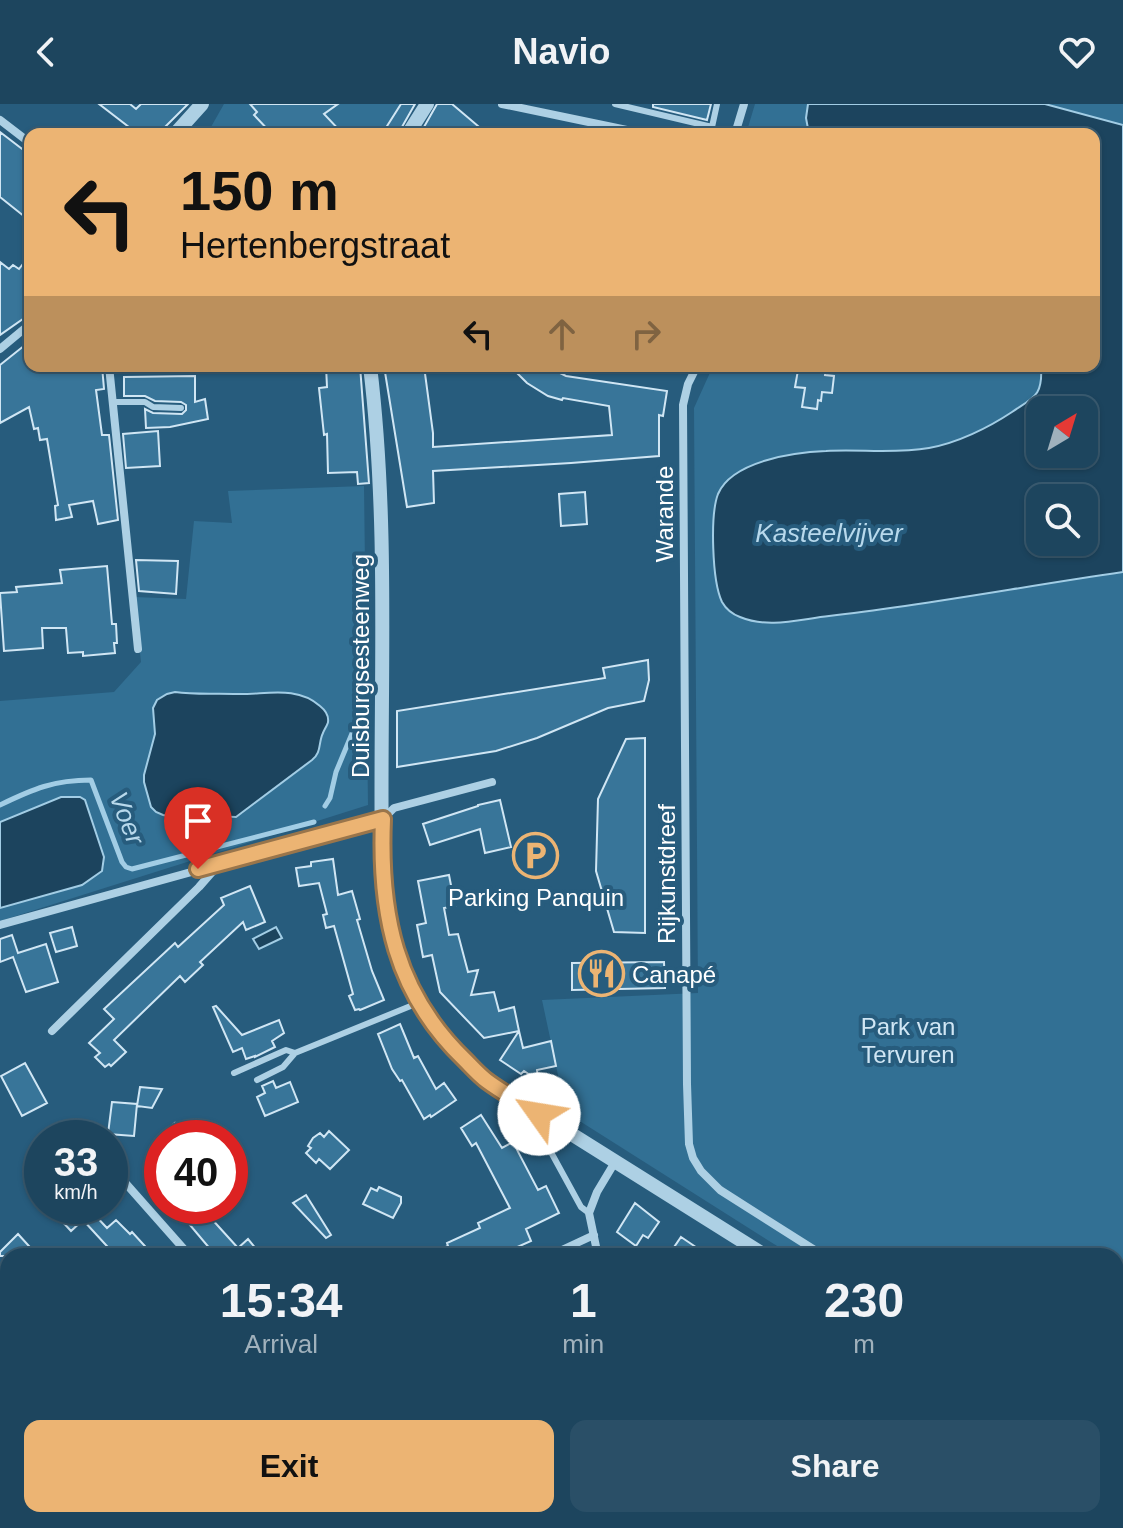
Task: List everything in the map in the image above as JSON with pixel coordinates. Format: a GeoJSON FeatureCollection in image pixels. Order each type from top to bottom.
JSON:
{"type":"FeatureCollection","features":[{"type":"Feature","properties":{"kind":"street"},"geometry":{"type":"LineString","coordinates":[[180,128],[202,104]]}},
{"type":"Feature","properties":{"kind":"street"},"geometry":{"type":"LineString","coordinates":[[412,128],[427,104]]}},
{"type":"Feature","properties":{"kind":"street"},"geometry":{"type":"LineString","coordinates":[[502,104],[617,128]]}},
{"type":"Feature","properties":{"kind":"street"},"geometry":{"type":"LineString","coordinates":[[737,128],[744,104]]}},
{"type":"Feature","properties":{"kind":"street"},"geometry":{"type":"LineString","coordinates":[[0,120],[24,138]]}},
{"type":"Feature","properties":{"kind":"street"},"geometry":{"type":"LineString","coordinates":[[0,349],[24,329]]}},
{"type":"Feature","properties":{"kind":"street"},"geometry":{"type":"LineString","coordinates":[[110,372],[138,649]]}},
{"type":"Feature","properties":{"kind":"street","name":"Duisburgsesteenweg"},"geometry":{"type":"LineString","coordinates":[[371,372],[381,498],[382,865],[387,916],[406,978],[419,1003],[450,1045],[487,1081],[753,1248]]}},
{"type":"Feature","properties":{"kind":"street","name":"Warande"},"geometry":{"type":"LineString","coordinates":[[685,664],[683,405],[694,372]]}},
{"type":"Feature","properties":{"kind":"street","name":"Rijkunstdreef"},"geometry":{"type":"LineString","coordinates":[[685,664],[689,1144],[701,1171],[720,1190],[811,1248]]}},
{"type":"Feature","properties":{"kind":"street"},"geometry":{"type":"LineString","coordinates":[[0,925],[383,819],[394,808],[492,782]]}},
{"type":"Feature","properties":{"kind":"street"},"geometry":{"type":"LineString","coordinates":[[52,1031],[220,863]]}},
{"type":"Feature","properties":{"kind":"street"},"geometry":{"type":"LineString","coordinates":[[596,1248],[589,1213],[597,1192],[615,1162]]}},
{"type":"Feature","properties":{"kind":"street"},"geometry":{"type":"LineString","coordinates":[[128,1186],[183,1248]]}},
{"type":"Feature","properties":{"kind":"street"},"geometry":{"type":"LineString","coordinates":[[566,1248],[594,1235]]}},
{"type":"Feature","properties":{"kind":"lane"},"geometry":{"type":"LineString","coordinates":[[615,104],[712,127],[717,104]]}},
{"type":"Feature","properties":{"kind":"lane"},"geometry":{"type":"LineString","coordinates":[[113,402],[145,402],[153,407],[181,408]]}},
{"type":"Feature","properties":{"kind":"lane"},"geometry":{"type":"LineString","coordinates":[[257,1080],[283,1067],[295,1053],[419,1003]]}},
{"type":"Feature","properties":{"kind":"lane"},"geometry":{"type":"LineString","coordinates":[[234,1073],[286,1050],[295,1053]]}},
{"type":"Feature","properties":{"kind":"lane","name":"Duisburgsesteenweg"},"geometry":{"type":"LineString","coordinates":[[525,1105],[581,1207],[589,1213]]}},
{"type":"Feature","properties":{"kind":"green space"},"geometry":{"type":"Polygon","coordinates":[[[224,104],[401,104],[386,128],[210,128],[224,104]]]}},
{"type":"Feature","properties":{"kind":"green space","name":"Park van Tervuren"},"geometry":{"type":"Polygon","coordinates":[[[755,104],[1123,104],[1123,1248],[780,1248],[567,1113],[542,1000],[698,993],[694,408],[710,372],[1100,372],[1100,128],[748,128],[755,104]]]}},
{"type":"Feature","properties":{"kind":"green space"},"geometry":{"type":"Polygon","coordinates":[[[364,486],[368,805],[0,921],[0,908],[55,894],[95,877],[104,867],[104,857],[88,808],[61,797],[0,822],[0,701],[114,692],[141,662],[134,597],[186,599],[194,521],[232,523],[228,491],[364,486]],[[175,692],[153,714],[155,734],[144,775],[151,807],[182,818],[242,814],[319,752],[322,734],[328,723],[261,692],[197,695],[175,692]]]}},
{"type":"Feature","properties":{"kind":"water","name":"Kasteelvijver"},"geometry":{"type":"Polygon","coordinates":[[[808,104],[1045,104],[1123,125],[1123,572],[784,622],[751,621],[727,609],[719,592],[714,564],[715,504],[725,483],[750,466],[782,456],[813,452],[929,448],[972,434],[1026,402],[1026,468],[1098,468],[1098,396],[1035,396],[1039,390],[1041,372],[1100,372],[1100,128],[808,128],[806,118],[808,104]]]}},
{"type":"Feature","properties":{"kind":"water"},"geometry":{"type":"Polygon","coordinates":[[[175,692],[280,692],[301,695],[325,711],[328,723],[315,757],[236,817],[182,818],[163,815],[151,807],[144,775],[155,734],[153,708],[157,700],[175,692]]]}},
{"type":"Feature","properties":{"kind":"water"},"geometry":{"type":"Polygon","coordinates":[[[61,797],[85,800],[104,857],[102,871],[82,885],[0,908],[0,822],[61,797]]]}},
{"type":"Feature","properties":{"kind":"water"},"geometry":{"type":"Polygon","coordinates":[[[276,927],[282,938],[259,949],[253,939],[276,927]]]}},
{"type":"Feature","properties":{"kind":"building"},"geometry":{"type":"Polygon","coordinates":[[[99,104],[130,104],[136,109],[141,104],[188,104],[164,128],[130,128],[99,104]]]}},
{"type":"Feature","properties":{"kind":"building"},"geometry":{"type":"Polygon","coordinates":[[[250,104],[338,104],[324,114],[337,128],[266,128],[254,115],[257,112],[250,104]]]}},
{"type":"Feature","properties":{"kind":"building"},"geometry":{"type":"Polygon","coordinates":[[[401,104],[415,104],[401,128],[386,128],[401,104]]]}},
{"type":"Feature","properties":{"kind":"building"},"geometry":{"type":"Polygon","coordinates":[[[437,104],[452,104],[478,126],[476,128],[423,128],[437,104]]]}},
{"type":"Feature","properties":{"kind":"building"},"geometry":{"type":"Polygon","coordinates":[[[653,104],[711,104],[707,120],[653,107],[653,104]]]}},
{"type":"Feature","properties":{"kind":"building"},"geometry":{"type":"Polygon","coordinates":[[[0,132],[24,150],[24,216],[0,197],[0,132]]]}},
{"type":"Feature","properties":{"kind":"building"},"geometry":{"type":"Polygon","coordinates":[[[0,262],[9,269],[13,265],[19,269],[24,263],[24,318],[0,335],[0,262]]]}},
{"type":"Feature","properties":{"kind":"building"},"geometry":{"type":"Polygon","coordinates":[[[24,346],[24,372],[103,372],[104,389],[96,390],[102,435],[109,435],[118,520],[98,524],[93,501],[69,505],[72,517],[56,520],[55,506],[58,505],[47,439],[40,440],[29,407],[0,423],[0,365],[24,346]]]}},
{"type":"Feature","properties":{"kind":"building"},"geometry":{"type":"Polygon","coordinates":[[[326,372],[360,372],[369,483],[358,484],[357,472],[328,473],[327,434],[324,435],[319,388],[327,387],[326,372]]]}},
{"type":"Feature","properties":{"kind":"building"},"geometry":{"type":"Polygon","coordinates":[[[385,372],[425,372],[433,447],[612,435],[609,406],[548,396],[516,372],[558,372],[566,376],[667,391],[663,416],[659,415],[659,456],[433,471],[434,503],[407,507],[385,372]]]}},
{"type":"Feature","properties":{"kind":"building"},"geometry":{"type":"Polygon","coordinates":[[[798,372],[825,372],[825,375],[834,376],[832,393],[822,392],[817,409],[802,407],[805,388],[795,387],[798,372]]]}},
{"type":"Feature","properties":{"kind":"building"},"geometry":{"type":"Polygon","coordinates":[[[195,376],[195,402],[205,399],[208,419],[170,427],[146,428],[145,409],[153,413],[182,414],[186,405],[155,401],[145,396],[124,396],[124,377],[195,376]]]}},
{"type":"Feature","properties":{"kind":"building"},"geometry":{"type":"Polygon","coordinates":[[[158,431],[160,466],[126,468],[123,434],[158,431]]]}},
{"type":"Feature","properties":{"kind":"building"},"geometry":{"type":"Polygon","coordinates":[[[585,492],[587,524],[561,526],[559,494],[585,492]]]}},
{"type":"Feature","properties":{"kind":"building"},"geometry":{"type":"Polygon","coordinates":[[[136,560],[178,561],[176,594],[139,591],[136,560]]]}},
{"type":"Feature","properties":{"kind":"building"},"geometry":{"type":"Polygon","coordinates":[[[107,566],[112,624],[116,624],[115,653],[83,656],[83,652],[68,653],[66,628],[42,628],[43,648],[4,651],[0,593],[17,592],[16,587],[62,583],[60,570],[107,566]]]}},
{"type":"Feature","properties":{"kind":"building"},"geometry":{"type":"Polygon","coordinates":[[[648,660],[649,680],[644,701],[608,708],[537,738],[496,751],[397,767],[397,711],[605,678],[603,668],[648,660]]]}},
{"type":"Feature","properties":{"kind":"building"},"geometry":{"type":"Polygon","coordinates":[[[645,738],[645,933],[614,932],[596,871],[598,799],[626,739],[645,738]]]}},
{"type":"Feature","properties":{"kind":"building"},"geometry":{"type":"Polygon","coordinates":[[[500,800],[511,847],[485,853],[480,829],[430,845],[423,824],[500,800]]]}},
{"type":"Feature","properties":{"kind":"building"},"geometry":{"type":"Polygon","coordinates":[[[333,859],[338,895],[352,891],[360,919],[357,920],[384,1000],[360,1010],[355,1010],[349,996],[353,994],[334,926],[326,928],[323,915],[327,914],[319,883],[299,886],[296,868],[333,859]]]}},
{"type":"Feature","properties":{"kind":"building"},"geometry":{"type":"Polygon","coordinates":[[[449,875],[455,906],[444,908],[449,935],[458,934],[468,972],[478,970],[471,995],[494,992],[499,1011],[514,1007],[519,1031],[484,1038],[440,992],[432,955],[423,957],[417,925],[426,923],[418,881],[449,875]]]}},
{"type":"Feature","properties":{"kind":"building"},"geometry":{"type":"Polygon","coordinates":[[[250,886],[265,922],[246,930],[243,922],[200,962],[203,965],[185,982],[180,976],[114,1040],[126,1052],[111,1066],[105,1067],[95,1057],[100,1053],[89,1043],[114,1019],[104,1009],[175,943],[178,947],[224,905],[221,898],[250,886]]]}},
{"type":"Feature","properties":{"kind":"building"},"geometry":{"type":"Polygon","coordinates":[[[72,927],[77,946],[56,952],[50,933],[72,927]]]}},
{"type":"Feature","properties":{"kind":"building"},"geometry":{"type":"Polygon","coordinates":[[[12,935],[18,953],[46,944],[58,982],[26,992],[13,957],[0,962],[0,939],[12,935]]]}},
{"type":"Feature","properties":{"kind":"building"},"geometry":{"type":"Polygon","coordinates":[[[664,962],[665,988],[572,990],[572,963],[664,962]]]}},
{"type":"Feature","properties":{"kind":"building"},"geometry":{"type":"Polygon","coordinates":[[[216,1006],[242,1035],[279,1020],[284,1033],[272,1041],[275,1047],[246,1059],[242,1048],[233,1052],[213,1007],[216,1006]]]}},
{"type":"Feature","properties":{"kind":"building"},"geometry":{"type":"Polygon","coordinates":[[[400,1024],[414,1058],[418,1056],[436,1089],[444,1083],[456,1100],[431,1117],[424,1119],[402,1080],[392,1069],[378,1034],[400,1024]]]}},
{"type":"Feature","properties":{"kind":"building"},"geometry":{"type":"Polygon","coordinates":[[[519,1031],[523,1048],[551,1041],[556,1066],[537,1070],[538,1080],[524,1071],[521,1074],[500,1060],[519,1031]]]}},
{"type":"Feature","properties":{"kind":"building"},"geometry":{"type":"Polygon","coordinates":[[[25,1063],[47,1103],[22,1116],[1,1076],[25,1063]]]}},
{"type":"Feature","properties":{"kind":"building"},"geometry":{"type":"Polygon","coordinates":[[[273,1081],[276,1088],[290,1082],[298,1102],[265,1116],[257,1097],[265,1093],[262,1086],[273,1081]]]}},
{"type":"Feature","properties":{"kind":"building"},"geometry":{"type":"Polygon","coordinates":[[[140,1087],[162,1089],[152,1108],[137,1106],[140,1087]]]}},
{"type":"Feature","properties":{"kind":"building"},"geometry":{"type":"Polygon","coordinates":[[[112,1102],[137,1104],[134,1136],[128,1136],[128,1120],[110,1120],[112,1102]]]}},
{"type":"Feature","properties":{"kind":"building"},"geometry":{"type":"Polygon","coordinates":[[[481,1115],[502,1148],[513,1142],[538,1190],[546,1186],[559,1213],[526,1229],[531,1241],[515,1248],[443,1248],[448,1246],[447,1243],[480,1228],[478,1223],[510,1208],[476,1143],[472,1146],[461,1128],[481,1115]]]}},
{"type":"Feature","properties":{"kind":"building"},"geometry":{"type":"Polygon","coordinates":[[[329,1131],[349,1150],[330,1169],[319,1159],[316,1163],[306,1153],[311,1148],[308,1146],[313,1138],[320,1133],[324,1137],[329,1131]]]}},
{"type":"Feature","properties":{"kind":"building"},"geometry":{"type":"Polygon","coordinates":[[[379,1187],[401,1197],[393,1218],[363,1204],[371,1188],[377,1191],[379,1187]]]}},
{"type":"Feature","properties":{"kind":"building"},"geometry":{"type":"Polygon","coordinates":[[[306,1195],[331,1235],[326,1238],[293,1203],[306,1195]]]}},
{"type":"Feature","properties":{"kind":"building"},"geometry":{"type":"Polygon","coordinates":[[[635,1203],[659,1222],[648,1238],[643,1235],[636,1246],[617,1232],[635,1203]]]}},
{"type":"Feature","properties":{"kind":"building"},"geometry":{"type":"Polygon","coordinates":[[[65,1224],[79,1224],[71,1231],[65,1224]]]}},
{"type":"Feature","properties":{"kind":"building"},"geometry":{"type":"Polygon","coordinates":[[[87,1224],[103,1224],[107,1228],[112,1224],[120,1224],[147,1248],[109,1248],[87,1224]]]}},
{"type":"Feature","properties":{"kind":"building"},"geometry":{"type":"Polygon","coordinates":[[[189,1224],[216,1224],[238,1248],[209,1248],[189,1224]]]}},
{"type":"Feature","properties":{"kind":"building"},"geometry":{"type":"Polygon","coordinates":[[[18,1234],[31,1248],[4,1248],[18,1234]]]}},
{"type":"Feature","properties":{"kind":"building"},"geometry":{"type":"Polygon","coordinates":[[[681,1237],[697,1248],[673,1248],[681,1237]]]}},
{"type":"Feature","properties":{"kind":"building"},"geometry":{"type":"Polygon","coordinates":[[[248,1239],[255,1248],[238,1248],[248,1239]]]}},
{"type":"Feature","properties":{"kind":"waterway","name":"Voer"},"geometry":{"type":"LineString","coordinates":[[325,806],[363,707]]}},
{"type":"Feature","properties":{"kind":"waterway","name":"Voer"},"geometry":{"type":"LineString","coordinates":[[0,805],[44,786],[91,780],[122,862],[132,869],[314,822]]}},
{"type":"Feature","properties":{"kind":"place","name":"Parking Panquin"},"geometry":{"type":"Point","coordinates":[536,855]}},
{"type":"Feature","properties":{"kind":"place","name":"Canapé"},"geometry":{"type":"Point","coordinates":[601,974]}},
{"type":"Feature","properties":{"kind":"route"},"geometry":{"type":"LineString","coordinates":[[198,869],[383,819],[382,865],[387,916],[406,978],[424,1012],[450,1045],[487,1081],[539,1114]]}}]}
